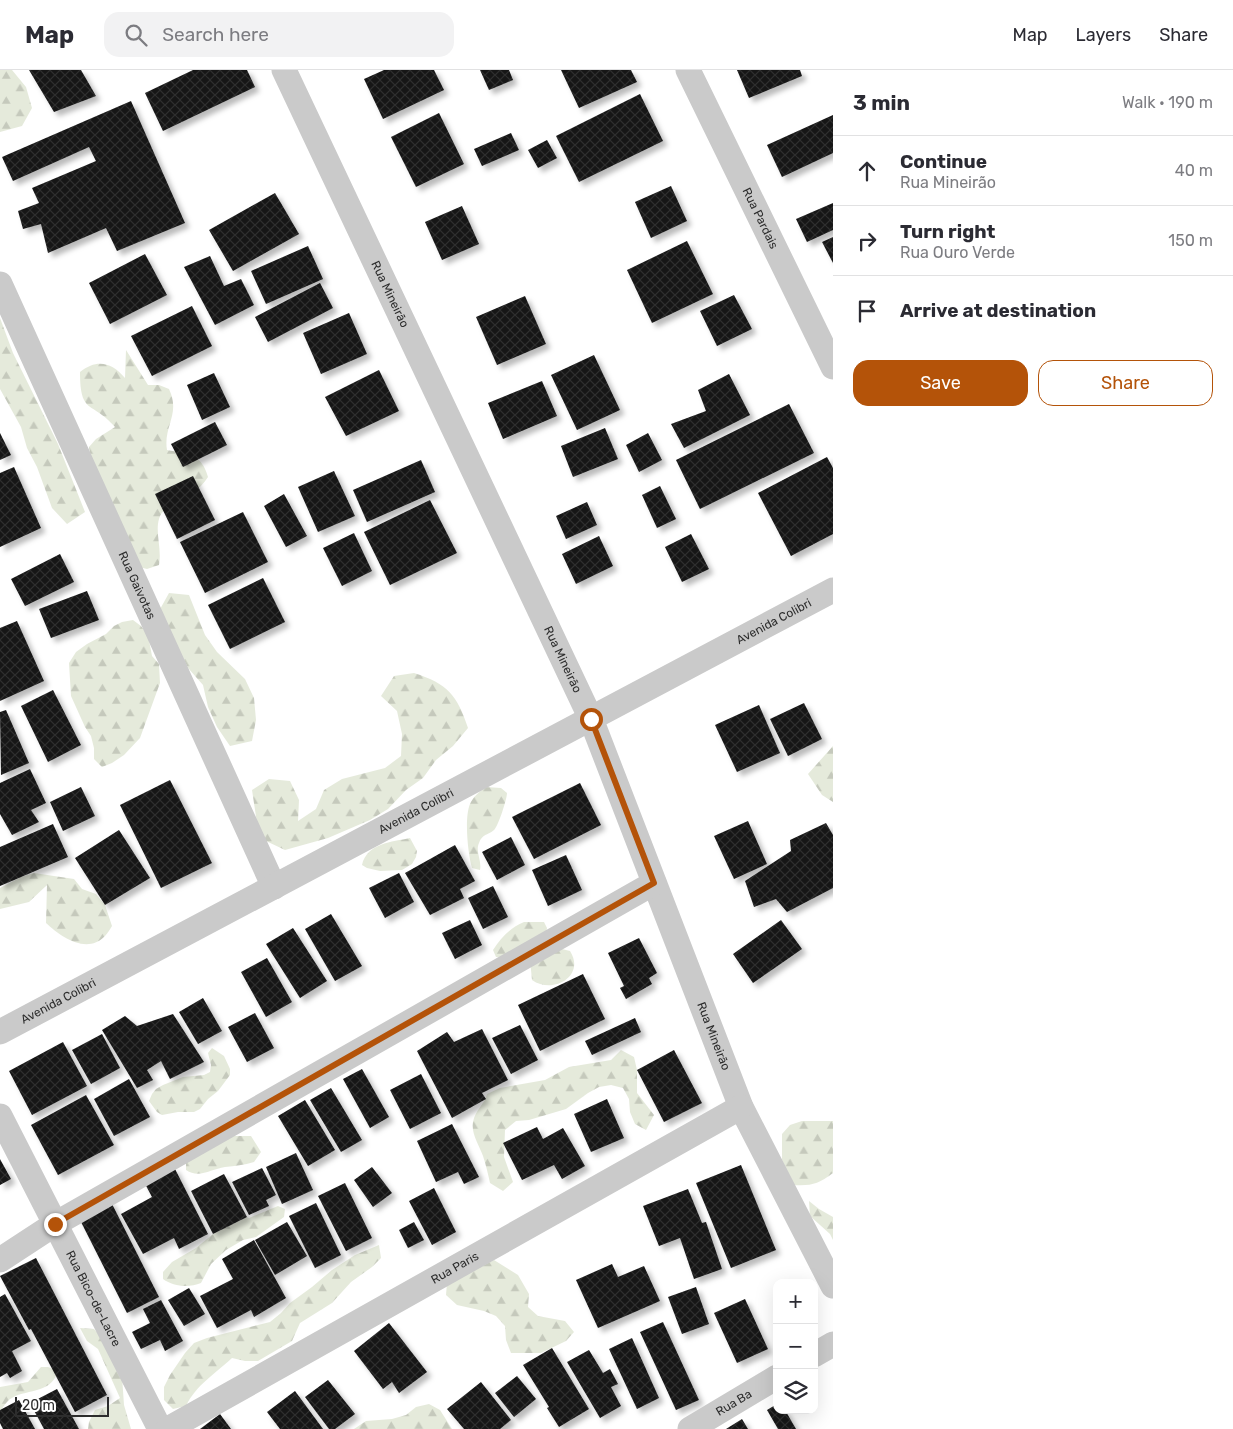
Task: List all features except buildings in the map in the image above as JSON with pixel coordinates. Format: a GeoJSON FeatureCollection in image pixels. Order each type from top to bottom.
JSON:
{"type":"FeatureCollection","features":[{"type":"Feature","properties":{"kind":"street","name":"Rua Mineirão"},"geometry":{"type":"LineString","coordinates":[[284,70],[591,719],[741,1107],[833,1286]]}},
{"type":"Feature","properties":{"kind":"street","name":"Rua Pardais"},"geometry":{"type":"LineString","coordinates":[[688,70],[833,367]]}},
{"type":"Feature","properties":{"kind":"street","name":"Rua Gaivotas"},"geometry":{"type":"LineString","coordinates":[[0,284],[274,887]]}},
{"type":"Feature","properties":{"kind":"street","name":"Avenida Colibri"},"geometry":{"type":"LineString","coordinates":[[0,1032],[833,590]]}},
{"type":"Feature","properties":{"kind":"street"},"geometry":{"type":"LineString","coordinates":[[0,1260],[55,1224],[654,883]]}},
{"type":"Feature","properties":{"kind":"street","name":"Rua Paris"},"geometry":{"type":"LineString","coordinates":[[168,1429],[741,1107]]}},
{"type":"Feature","properties":{"kind":"street","name":"Rua Bico-de-Lacre"},"geometry":{"type":"LineString","coordinates":[[0,1116],[160,1429]]}},
{"type":"Feature","properties":{"kind":"street"},"geometry":{"type":"LineString","coordinates":[[818,1353],[833,1344]]}},
{"type":"Feature","properties":{"kind":"street","name":"Rua Ba"},"geometry":{"type":"LineString","coordinates":[[690,1429],[773,1379]]}},
{"type":"Feature","properties":{"kind":"green space"},"geometry":{"type":"Polygon","coordinates":[[[0,70],[12,70],[26,87],[32,108],[22,126],[0,132],[0,70]]]}},
{"type":"Feature","properties":{"kind":"green space"},"geometry":{"type":"Polygon","coordinates":[[[0,318],[13,353],[58,444],[85,512],[67,524],[52,508],[37,467],[27,448],[21,427],[0,389],[0,318]]]}},
{"type":"Feature","properties":{"kind":"green space"},"geometry":{"type":"Polygon","coordinates":[[[126,350],[148,385],[159,385],[169,389],[173,413],[167,434],[167,450],[188,454],[198,459],[208,477],[197,490],[173,503],[161,514],[158,524],[159,565],[147,569],[135,566],[93,472],[89,447],[96,439],[115,427],[85,402],[81,386],[80,372],[92,365],[104,364],[114,368],[125,378],[126,350]]]}},
{"type":"Feature","properties":{"kind":"green space"},"geometry":{"type":"Polygon","coordinates":[[[169,593],[189,595],[205,635],[217,652],[245,679],[254,698],[256,720],[252,741],[230,746],[217,727],[208,707],[203,685],[188,668],[159,611],[169,593]]]}},
{"type":"Feature","properties":{"kind":"green space"},"geometry":{"type":"Polygon","coordinates":[[[133,620],[148,635],[152,656],[159,664],[160,683],[140,738],[124,755],[102,767],[94,759],[91,736],[71,696],[69,663],[76,652],[87,644],[106,634],[114,626],[133,620]]]}},
{"type":"Feature","properties":{"kind":"green space"},"geometry":{"type":"Polygon","coordinates":[[[414,673],[426,677],[450,692],[460,707],[468,728],[453,746],[436,760],[423,778],[406,790],[388,809],[370,820],[328,838],[285,850],[266,841],[257,823],[252,790],[269,779],[290,781],[299,800],[298,821],[316,809],[324,790],[342,779],[385,768],[401,756],[402,734],[397,711],[381,696],[394,676],[414,673]]]}},
{"type":"Feature","properties":{"kind":"green space"},"geometry":{"type":"Polygon","coordinates":[[[833,746],[833,802],[822,795],[808,774],[833,746]]]}},
{"type":"Feature","properties":{"kind":"green space"},"geometry":{"type":"Polygon","coordinates":[[[486,787],[501,788],[507,793],[496,828],[480,840],[478,850],[480,870],[472,868],[468,845],[467,818],[471,802],[486,787]]]}},
{"type":"Feature","properties":{"kind":"green space"},"geometry":{"type":"Polygon","coordinates":[[[410,838],[417,851],[416,857],[412,864],[402,870],[380,871],[362,865],[369,852],[375,848],[388,842],[410,838]]]}},
{"type":"Feature","properties":{"kind":"green space"},"geometry":{"type":"Polygon","coordinates":[[[34,873],[74,879],[82,889],[96,894],[105,905],[112,926],[106,935],[90,944],[82,944],[59,934],[46,923],[47,885],[29,902],[0,909],[0,888],[21,877],[34,873]]]}},
{"type":"Feature","properties":{"kind":"green space"},"geometry":{"type":"Polygon","coordinates":[[[524,922],[544,922],[547,928],[546,934],[562,949],[570,951],[574,960],[574,968],[571,975],[565,980],[557,984],[540,984],[532,980],[530,960],[496,957],[493,950],[499,941],[507,933],[524,922]]]}},
{"type":"Feature","properties":{"kind":"green space"},"geometry":{"type":"Polygon","coordinates":[[[212,1048],[224,1056],[230,1069],[230,1075],[218,1091],[200,1109],[194,1112],[162,1115],[157,1112],[149,1101],[156,1089],[183,1077],[204,1075],[210,1072],[211,1065],[208,1053],[212,1048]]]}},
{"type":"Feature","properties":{"kind":"green space"},"geometry":{"type":"Polygon","coordinates":[[[621,1050],[634,1057],[637,1070],[637,1093],[654,1115],[646,1130],[635,1124],[630,1112],[629,1099],[623,1088],[611,1085],[599,1087],[566,1109],[529,1120],[516,1121],[505,1130],[504,1157],[513,1182],[503,1191],[490,1183],[484,1159],[474,1135],[473,1126],[476,1114],[487,1094],[500,1088],[545,1080],[569,1067],[611,1060],[621,1050]]]}},
{"type":"Feature","properties":{"kind":"green space"},"geometry":{"type":"Polygon","coordinates":[[[802,1121],[833,1121],[833,1173],[814,1184],[793,1185],[782,1160],[782,1134],[790,1125],[802,1121]]]}},
{"type":"Feature","properties":{"kind":"green space"},"geometry":{"type":"Polygon","coordinates":[[[234,1136],[251,1136],[261,1152],[254,1162],[220,1168],[200,1174],[191,1173],[186,1170],[186,1163],[210,1142],[234,1136]]]}},
{"type":"Feature","properties":{"kind":"green space"},"geometry":{"type":"Polygon","coordinates":[[[809,1201],[833,1217],[833,1240],[830,1234],[810,1216],[809,1201]]]}},
{"type":"Feature","properties":{"kind":"green space"},"geometry":{"type":"Polygon","coordinates":[[[278,1206],[285,1209],[284,1217],[256,1237],[243,1240],[226,1250],[211,1264],[201,1283],[192,1286],[182,1286],[172,1284],[163,1279],[163,1272],[172,1262],[196,1248],[213,1234],[247,1217],[249,1218],[278,1206]]]}},
{"type":"Feature","properties":{"kind":"green space"},"geometry":{"type":"Polygon","coordinates":[[[379,1245],[381,1258],[351,1282],[332,1303],[300,1323],[292,1341],[258,1361],[232,1358],[200,1386],[186,1406],[173,1409],[164,1400],[164,1387],[170,1375],[194,1343],[270,1322],[290,1303],[332,1270],[355,1255],[379,1245]]]}},
{"type":"Feature","properties":{"kind":"green space"},"geometry":{"type":"Polygon","coordinates":[[[494,1260],[518,1275],[529,1294],[528,1307],[538,1316],[565,1321],[574,1332],[566,1341],[541,1353],[511,1353],[506,1340],[505,1326],[496,1316],[484,1311],[457,1305],[446,1295],[447,1283],[494,1260]]]}},
{"type":"Feature","properties":{"kind":"green space"},"geometry":{"type":"Polygon","coordinates":[[[80,1328],[94,1329],[103,1339],[122,1376],[124,1405],[131,1429],[88,1429],[95,1410],[108,1406],[120,1398],[98,1349],[87,1341],[80,1328]]]}},
{"type":"Feature","properties":{"kind":"green space"},"geometry":{"type":"Polygon","coordinates":[[[41,1367],[53,1369],[56,1376],[52,1382],[46,1387],[12,1398],[0,1412],[0,1387],[28,1382],[41,1367]]]}},
{"type":"Feature","properties":{"kind":"green space"},"geometry":{"type":"Polygon","coordinates":[[[429,1404],[440,1410],[452,1429],[354,1429],[366,1421],[392,1419],[406,1415],[416,1407],[429,1404]]]}},
{"type":"Feature","properties":{"kind":"route"},"geometry":{"type":"LineString","coordinates":[[55,1224],[654,883],[591,719]]}}]}
